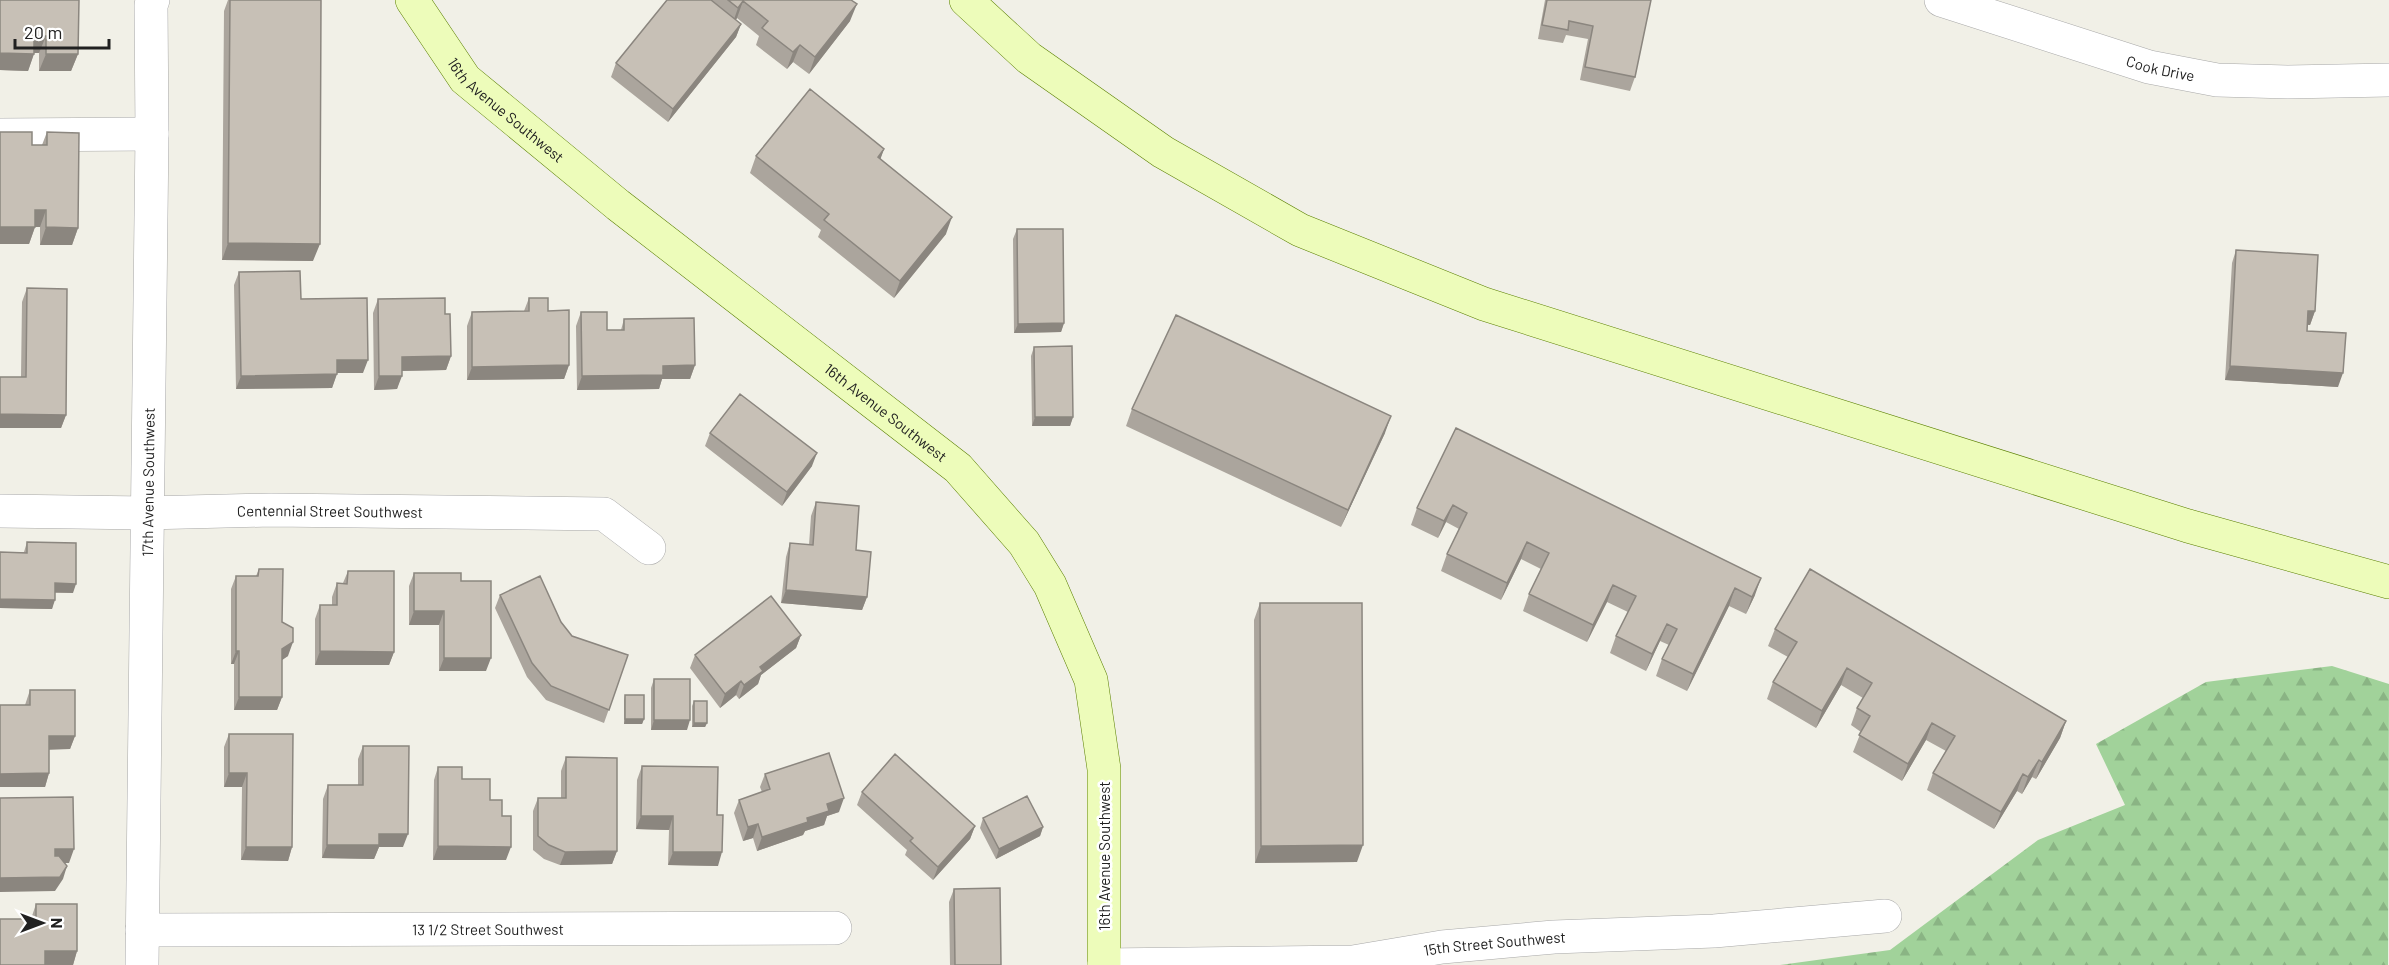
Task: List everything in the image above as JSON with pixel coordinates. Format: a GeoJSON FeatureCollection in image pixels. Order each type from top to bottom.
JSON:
{"type":"FeatureCollection","features":[{"type":"Feature","properties":{"kind":"main road","name":"16th Avenue Southwest"},"geometry":{"type":"LineString","coordinates":[[412,0],[465,79],[618,205],[958,468],[1024,543],[1050,585],[1091,680],[1104,769],[1104,965]]}},
{"type":"Feature","properties":{"kind":"main road"},"geometry":{"type":"LineString","coordinates":[[966,0],[1029,58],[1163,152],[1300,230],[1484,304],[2188,526],[2389,582]]}},
{"type":"Feature","properties":{"kind":"street","name":"17th Avenue Southwest"},"geometry":{"type":"LineString","coordinates":[[142,965],[152,134],[150,5],[153,0]]}},
{"type":"Feature","properties":{"kind":"street","name":"Cook Drive"},"geometry":{"type":"LineString","coordinates":[[1941,0],[2149,67],[2217,80],[2288,82],[2389,80]]}},
{"type":"Feature","properties":{"kind":"street"},"geometry":{"type":"LineString","coordinates":[[0,135],[152,134]]}},
{"type":"Feature","properties":{"kind":"street","name":"Centennial Street Southwest"},"geometry":{"type":"LineString","coordinates":[[0,511],[146,513],[271,510],[604,514],[648,548]]}},
{"type":"Feature","properties":{"kind":"street","name":"15th Street Southwest"},"geometry":{"type":"LineString","coordinates":[[1104,965],[1353,962],[1442,947],[1521,940],[1714,931],[1885,916]]}},
{"type":"Feature","properties":{"kind":"street","name":"13 1/2 Street Southwest"},"geometry":{"type":"LineString","coordinates":[[142,930],[835,928]]}},
{"type":"Feature","properties":{"kind":"green space"},"geometry":{"type":"Polygon","coordinates":[[[2332,666],[2389,684],[2388,965],[1780,965],[1890,950],[2038,840],[2125,805],[2096,744],[2206,682],[2332,666]]]}},
{"type":"Feature","properties":{"kind":"building"},"geometry":{"type":"Polygon","coordinates":[[[0,0],[79,0],[78,54],[46,54],[46,36],[34,36],[34,54],[0,53],[0,0]]]}},
{"type":"Feature","properties":{"kind":"building"},"geometry":{"type":"Polygon","coordinates":[[[230,0],[321,0],[320,244],[228,243],[230,0]]]}},
{"type":"Feature","properties":{"kind":"building"},"geometry":{"type":"Polygon","coordinates":[[[667,0],[711,0],[741,24],[673,109],[616,63],[667,0]]]}},
{"type":"Feature","properties":{"kind":"building"},"geometry":{"type":"Polygon","coordinates":[[[728,0],[851,0],[857,4],[815,57],[800,45],[793,52],[762,28],[768,21],[743,1],[738,8],[728,0]]]}},
{"type":"Feature","properties":{"kind":"building"},"geometry":{"type":"Polygon","coordinates":[[[1547,0],[1651,0],[1635,77],[1585,67],[1593,26],[1569,21],[1568,30],[1542,25],[1547,0]]]}},
{"type":"Feature","properties":{"kind":"building"},"geometry":{"type":"Polygon","coordinates":[[[810,89],[884,149],[878,157],[952,217],[900,281],[824,220],[829,214],[756,156],[810,89]]]}},
{"type":"Feature","properties":{"kind":"building"},"geometry":{"type":"Polygon","coordinates":[[[0,132],[32,132],[32,145],[47,145],[47,132],[79,133],[78,228],[46,227],[46,210],[35,210],[35,227],[0,227],[0,132]]]}},
{"type":"Feature","properties":{"kind":"building"},"geometry":{"type":"Polygon","coordinates":[[[1017,229],[1063,229],[1064,323],[1018,324],[1017,229]]]}},
{"type":"Feature","properties":{"kind":"building"},"geometry":{"type":"Polygon","coordinates":[[[2236,250],[2318,255],[2315,311],[2308,311],[2307,331],[2346,333],[2343,373],[2230,366],[2236,250]]]}},
{"type":"Feature","properties":{"kind":"building"},"geometry":{"type":"Polygon","coordinates":[[[300,271],[301,299],[367,298],[368,360],[337,360],[337,374],[241,376],[239,272],[300,271]]]}},
{"type":"Feature","properties":{"kind":"building"},"geometry":{"type":"Polygon","coordinates":[[[27,288],[67,289],[66,415],[0,414],[0,377],[26,377],[27,288]]]}},
{"type":"Feature","properties":{"kind":"building"},"geometry":{"type":"Polygon","coordinates":[[[445,298],[445,314],[450,314],[451,356],[402,357],[402,376],[379,376],[378,299],[445,298]]]}},
{"type":"Feature","properties":{"kind":"building"},"geometry":{"type":"Polygon","coordinates":[[[529,298],[548,298],[548,311],[569,310],[569,365],[472,367],[472,312],[529,311],[529,298]]]}},
{"type":"Feature","properties":{"kind":"building"},"geometry":{"type":"Polygon","coordinates":[[[581,312],[607,312],[607,330],[624,330],[624,319],[694,318],[695,365],[663,366],[663,375],[582,376],[581,312]]]}},
{"type":"Feature","properties":{"kind":"building"},"geometry":{"type":"Polygon","coordinates":[[[1176,315],[1391,416],[1348,510],[1132,409],[1176,315]]]}},
{"type":"Feature","properties":{"kind":"building"},"geometry":{"type":"Polygon","coordinates":[[[1072,346],[1073,417],[1035,417],[1034,347],[1072,346]]]}},
{"type":"Feature","properties":{"kind":"building"},"geometry":{"type":"Polygon","coordinates":[[[740,394],[817,453],[787,492],[710,433],[740,394]]]}},
{"type":"Feature","properties":{"kind":"building"},"geometry":{"type":"Polygon","coordinates":[[[1456,428],[1761,578],[1752,597],[1735,588],[1693,674],[1662,659],[1677,629],[1667,624],[1652,654],[1616,636],[1636,596],[1613,585],[1593,625],[1529,594],[1549,553],[1527,542],[1507,583],[1447,554],[1467,513],[1453,505],[1444,521],[1417,508],[1456,428]]]}},
{"type":"Feature","properties":{"kind":"building"},"geometry":{"type":"Polygon","coordinates":[[[816,502],[859,506],[856,550],[871,552],[867,597],[786,590],[790,543],[813,545],[816,502]]]}},
{"type":"Feature","properties":{"kind":"building"},"geometry":{"type":"Polygon","coordinates":[[[27,542],[76,543],[76,584],[55,583],[55,600],[0,599],[0,552],[27,553],[27,542]]]}},
{"type":"Feature","properties":{"kind":"building"},"geometry":{"type":"Polygon","coordinates":[[[259,569],[283,569],[282,622],[293,628],[293,642],[282,649],[282,697],[239,697],[239,651],[236,651],[236,576],[258,576],[259,569]]]}},
{"type":"Feature","properties":{"kind":"building"},"geometry":{"type":"Polygon","coordinates":[[[1810,569],[2066,721],[2042,762],[2039,760],[2028,777],[2023,774],[2001,812],[1933,773],[1955,736],[1932,723],[1908,764],[1859,735],[1870,716],[1857,708],[1872,683],[1847,668],[1822,711],[1773,682],[1797,642],[1775,629],[1810,569]]]}},
{"type":"Feature","properties":{"kind":"building"},"geometry":{"type":"Polygon","coordinates":[[[348,571],[394,571],[394,652],[320,651],[320,605],[337,605],[337,583],[347,584],[348,571]]]}},
{"type":"Feature","properties":{"kind":"building"},"geometry":{"type":"Polygon","coordinates":[[[414,573],[461,573],[461,581],[491,581],[491,658],[444,658],[444,611],[414,611],[414,573]]]}},
{"type":"Feature","properties":{"kind":"building"},"geometry":{"type":"Polygon","coordinates":[[[540,576],[561,622],[572,636],[628,655],[609,710],[551,686],[532,663],[500,595],[540,576]]]}},
{"type":"Feature","properties":{"kind":"building"},"geometry":{"type":"Polygon","coordinates":[[[771,596],[801,635],[760,667],[763,671],[744,685],[741,681],[725,694],[695,655],[771,596]]]}},
{"type":"Feature","properties":{"kind":"building"},"geometry":{"type":"Polygon","coordinates":[[[1260,603],[1362,603],[1363,845],[1261,846],[1260,603]]]}},
{"type":"Feature","properties":{"kind":"building"},"geometry":{"type":"Polygon","coordinates":[[[654,679],[690,679],[690,720],[654,720],[654,679]]]}},
{"type":"Feature","properties":{"kind":"building"},"geometry":{"type":"Polygon","coordinates":[[[30,690],[75,690],[75,736],[49,736],[49,773],[0,774],[0,705],[30,705],[30,690]]]}},
{"type":"Feature","properties":{"kind":"building"},"geometry":{"type":"Polygon","coordinates":[[[625,695],[644,695],[644,719],[625,719],[625,695]]]}},
{"type":"Feature","properties":{"kind":"building"},"geometry":{"type":"Polygon","coordinates":[[[694,701],[707,701],[707,723],[694,723],[694,701]]]}},
{"type":"Feature","properties":{"kind":"building"},"geometry":{"type":"Polygon","coordinates":[[[229,734],[293,734],[292,847],[246,847],[247,773],[229,773],[229,734]]]}},
{"type":"Feature","properties":{"kind":"building"},"geometry":{"type":"Polygon","coordinates":[[[363,746],[409,746],[408,834],[379,834],[379,845],[327,845],[328,785],[363,785],[363,746]]]}},
{"type":"Feature","properties":{"kind":"building"},"geometry":{"type":"Polygon","coordinates":[[[829,753],[844,798],[827,804],[829,811],[807,818],[808,822],[762,837],[758,824],[748,827],[739,800],[770,789],[765,774],[829,753]]]}},
{"type":"Feature","properties":{"kind":"building"},"geometry":{"type":"Polygon","coordinates":[[[895,754],[975,826],[938,867],[910,841],[913,838],[862,792],[895,754]]]}},
{"type":"Feature","properties":{"kind":"building"},"geometry":{"type":"Polygon","coordinates":[[[566,757],[617,758],[617,851],[565,852],[549,845],[538,836],[538,798],[566,798],[566,757]]]}},
{"type":"Feature","properties":{"kind":"building"},"geometry":{"type":"Polygon","coordinates":[[[642,766],[718,767],[717,815],[723,815],[722,852],[673,852],[673,816],[641,816],[642,766]]]}},
{"type":"Feature","properties":{"kind":"building"},"geometry":{"type":"Polygon","coordinates":[[[438,767],[462,767],[462,779],[490,779],[490,800],[502,800],[502,816],[511,816],[511,847],[438,846],[438,767]]]}},
{"type":"Feature","properties":{"kind":"building"},"geometry":{"type":"Polygon","coordinates":[[[1027,796],[1043,827],[999,849],[983,818],[1027,796]]]}},
{"type":"Feature","properties":{"kind":"building"},"geometry":{"type":"Polygon","coordinates":[[[73,797],[74,849],[55,849],[55,856],[59,856],[67,866],[60,877],[0,878],[0,798],[73,797]]]}},
{"type":"Feature","properties":{"kind":"building"},"geometry":{"type":"Polygon","coordinates":[[[1000,888],[1001,965],[955,965],[954,889],[1000,888]]]}},
{"type":"Feature","properties":{"kind":"building"},"geometry":{"type":"Polygon","coordinates":[[[36,904],[77,904],[77,951],[45,951],[45,965],[0,965],[0,919],[36,919],[36,904]]]}}]}
